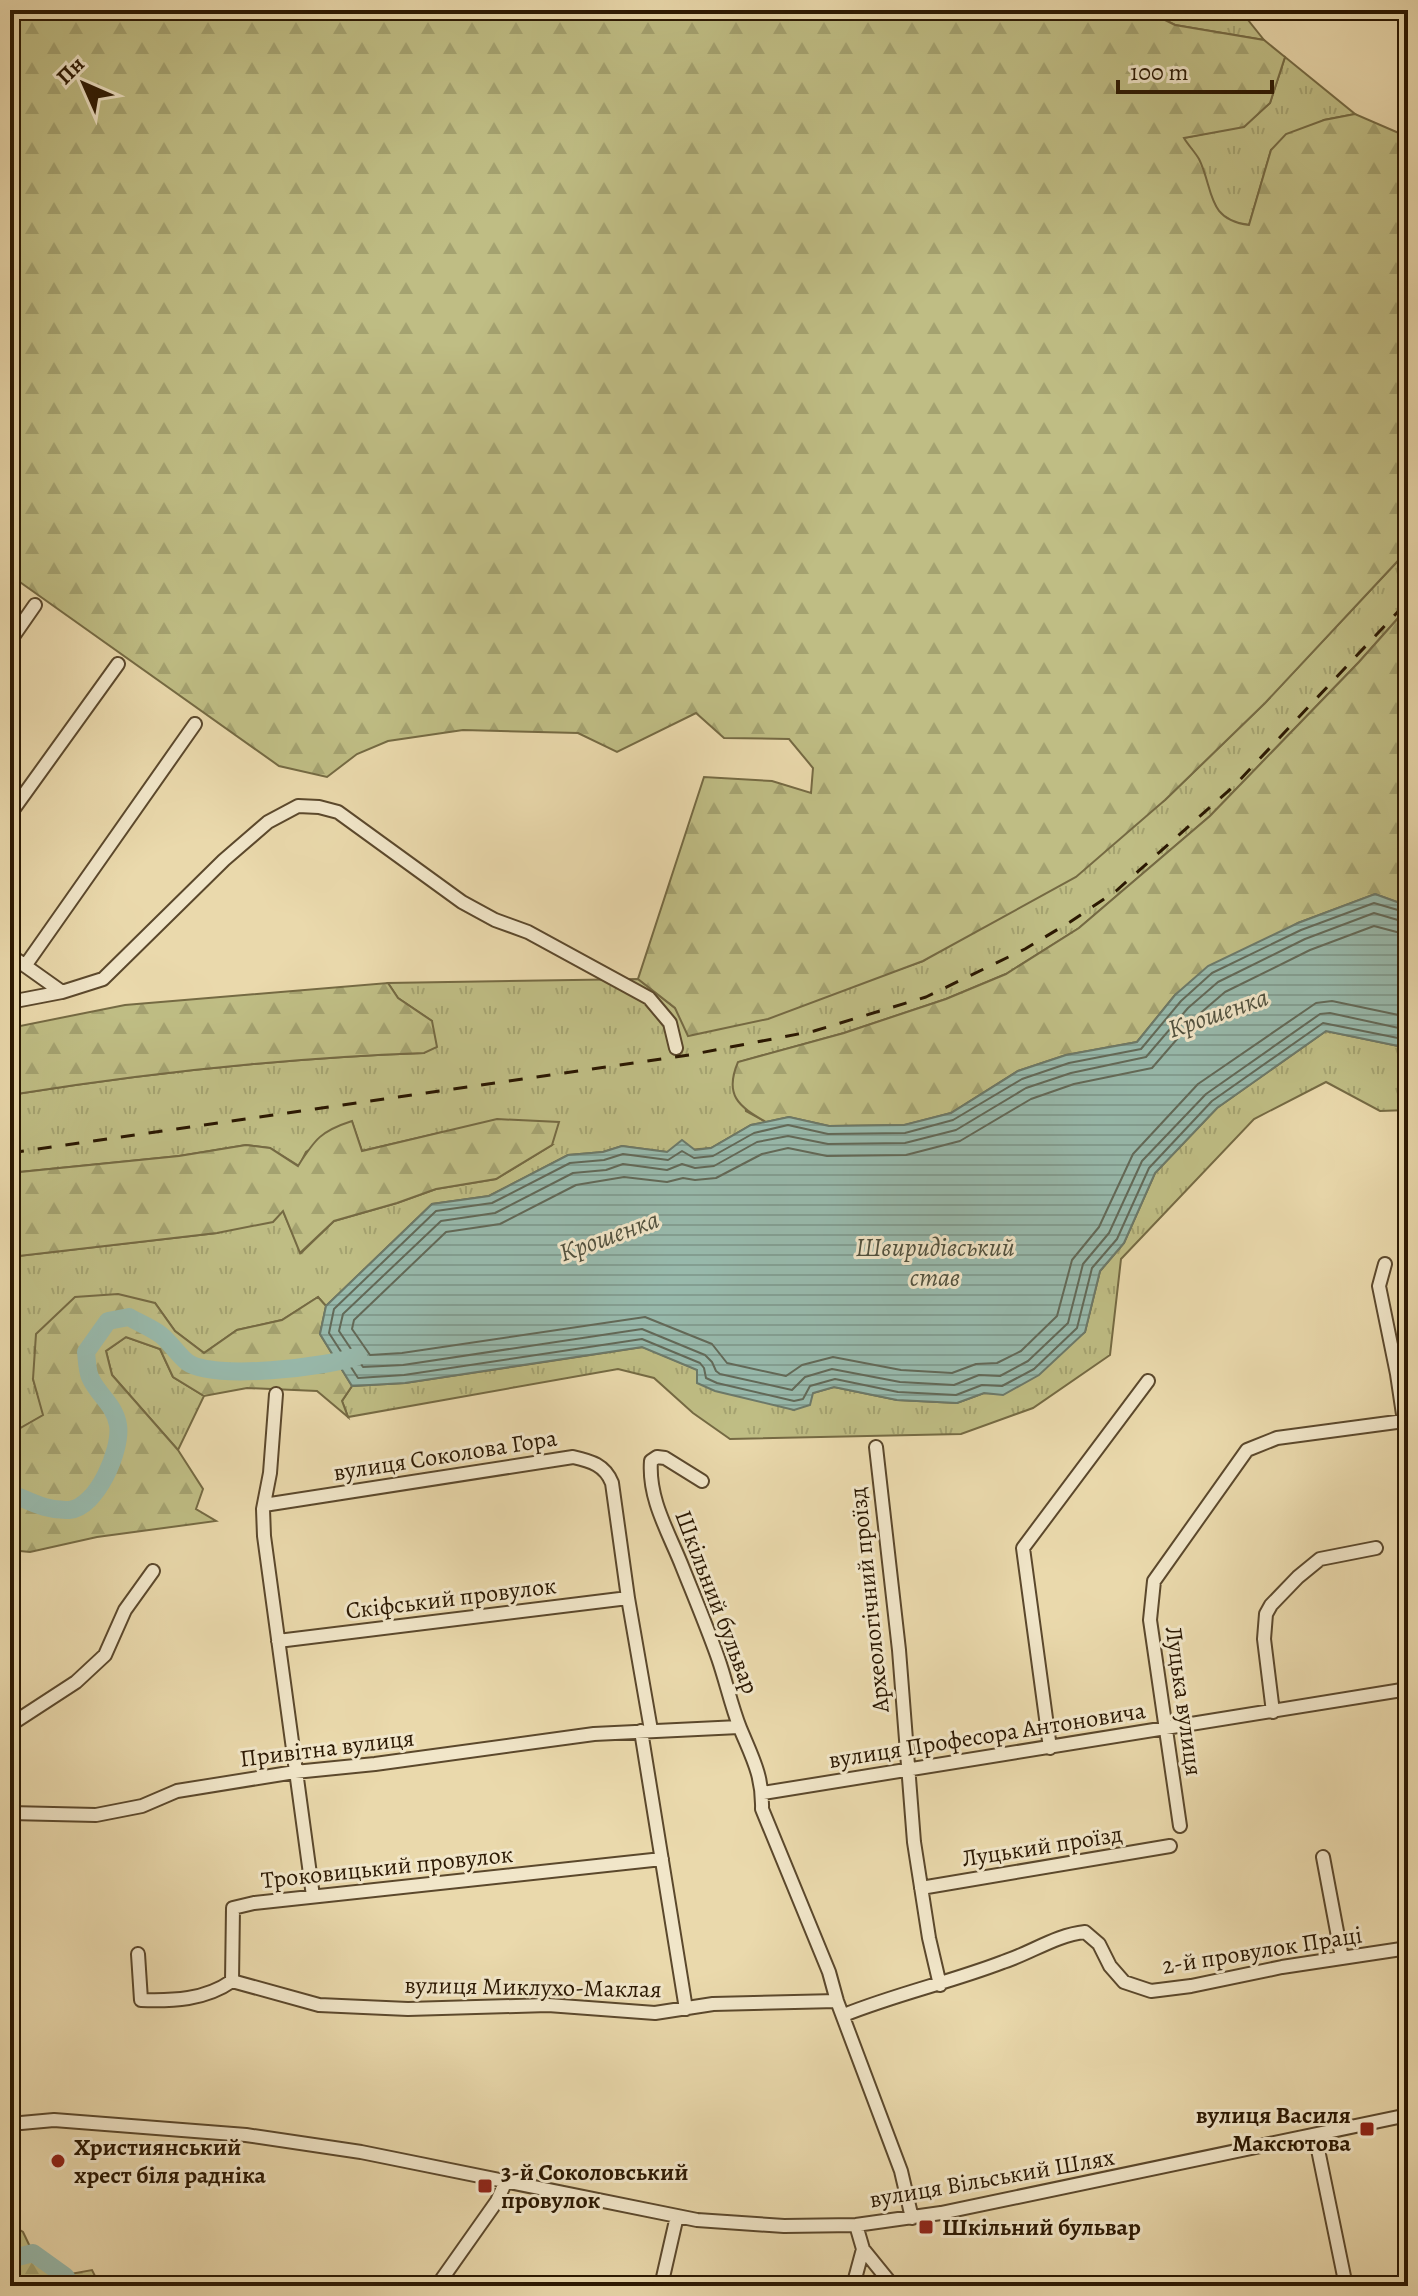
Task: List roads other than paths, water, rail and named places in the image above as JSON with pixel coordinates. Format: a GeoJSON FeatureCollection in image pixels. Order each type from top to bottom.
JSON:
{"type":"FeatureCollection","features":[{"type":"Feature","properties":{"kind":"street"},"geometry":{"type":"LineString","coordinates":[[10,641],[35,605]]}},
{"type":"Feature","properties":{"kind":"street"},"geometry":{"type":"LineString","coordinates":[[10,814],[118,664]]}},
{"type":"Feature","properties":{"kind":"street"},"geometry":{"type":"LineString","coordinates":[[25,966],[195,724]]}},
{"type":"Feature","properties":{"kind":"street"},"geometry":{"type":"LineString","coordinates":[[10,1002],[62,992],[103,979],[224,860],[268,822],[298,806],[319,807],[338,812],[462,902],[495,920],[528,932],[649,998],[670,1023],[676,1048]]}},
{"type":"Feature","properties":{"kind":"street"},"geometry":{"type":"LineString","coordinates":[[10,955],[62,992]]}},
{"type":"Feature","properties":{"kind":"street","name":"Луцька вулиця"},"geometry":{"type":"LineString","coordinates":[[1180,1826],[1150,1620],[1154,1581],[1247,1450],[1277,1438],[1404,1421],[1379,1286],[1385,1264]]}},
{"type":"Feature","properties":{"kind":"street"},"geometry":{"type":"LineString","coordinates":[[1050,1748],[1023,1548],[1148,1381]]}},
{"type":"Feature","properties":{"kind":"street"},"geometry":{"type":"LineString","coordinates":[[276,1394],[270,1473],[264,1505],[264,1536],[313,1896]]}},
{"type":"Feature","properties":{"kind":"street","name":"Археологічний проїзд"},"geometry":{"type":"LineString","coordinates":[[876,1447],[882,1525],[899,1650],[914,1842],[940,1985]]}},
{"type":"Feature","properties":{"kind":"street","name":"вулиця Соколова Гора"},"geometry":{"type":"LineString","coordinates":[[264,1505],[573,1457],[585,1459],[607,1471],[612,1483],[662,1859],[686,2009]]}},
{"type":"Feature","properties":{"kind":"street","name":"Шкільний бульвар"},"geometry":{"type":"LineString","coordinates":[[702,1481],[665,1458],[657,1457],[651,1461],[650,1472],[660,1518],[681,1563],[717,1657],[739,1727],[756,1762],[763,1793],[762,1809],[829,1972],[901,2171],[912,2218]]}},
{"type":"Feature","properties":{"kind":"street"},"geometry":{"type":"LineString","coordinates":[[1273,1712],[1264,1639],[1266,1614],[1271,1605],[1320,1559],[1376,1548]]}},
{"type":"Feature","properties":{"kind":"street"},"geometry":{"type":"LineString","coordinates":[[10,1725],[76,1682],[105,1655],[125,1610],[153,1571]]}},
{"type":"Feature","properties":{"kind":"street","name":"Скіфський провулок"},"geometry":{"type":"LineString","coordinates":[[278,1641],[628,1598]]}},
{"type":"Feature","properties":{"kind":"street","name":"вулиця Професора Антоновича"},"geometry":{"type":"LineString","coordinates":[[763,1793],[1408,1689]]}},
{"type":"Feature","properties":{"kind":"street"},"geometry":{"type":"LineString","coordinates":[[646,1731],[739,1727]]}},
{"type":"Feature","properties":{"kind":"street","name":"Привітна вулиця"},"geometry":{"type":"LineString","coordinates":[[10,1813],[96,1815],[142,1806],[177,1791],[295,1772],[594,1734],[646,1731]]}},
{"type":"Feature","properties":{"kind":"street","name":"Луцький проїзд"},"geometry":{"type":"LineString","coordinates":[[921,1888],[1170,1846]]}},
{"type":"Feature","properties":{"kind":"street"},"geometry":{"type":"LineString","coordinates":[[1323,1857],[1342,1958]]}},
{"type":"Feature","properties":{"kind":"street","name":"Троковицький провулок"},"geometry":{"type":"LineString","coordinates":[[232,1981],[233,1908],[313,1896],[662,1859]]}},
{"type":"Feature","properties":{"kind":"street","name":"2-й провулок Праці"},"geometry":{"type":"LineString","coordinates":[[940,1985],[1069,1934],[1085,1932],[1099,1944],[1110,1966],[1124,1982],[1151,1991],[1408,1948]]}},
{"type":"Feature","properties":{"kind":"street"},"geometry":{"type":"LineString","coordinates":[[138,1954],[141,2000],[183,2000],[232,1981]]}},
{"type":"Feature","properties":{"kind":"street","name":"вулиця Миклухо-Маклая"},"geometry":{"type":"LineString","coordinates":[[232,1981],[319,2005],[408,2009],[548,2005],[655,2013],[713,2004],[837,2001]]}},
{"type":"Feature","properties":{"kind":"street"},"geometry":{"type":"LineString","coordinates":[[844,2015],[877,2002],[940,1985]]}},
{"type":"Feature","properties":{"kind":"street","name":"вулиця Вільський Шлях"},"geometry":{"type":"LineString","coordinates":[[10,2124],[54,2120],[246,2135],[342,2148],[677,2216],[749,2225],[856,2225],[1002,2202],[1408,2115]]}},
{"type":"Feature","properties":{"kind":"street"},"geometry":{"type":"LineString","coordinates":[[1315,2135],[1346,2286]]}},
{"type":"Feature","properties":{"kind":"street"},"geometry":{"type":"LineString","coordinates":[[441,2285],[497,2201],[506,2181]]}},
{"type":"Feature","properties":{"kind":"street"},"geometry":{"type":"LineString","coordinates":[[661,2286],[677,2216]]}},
{"type":"Feature","properties":{"kind":"street"},"geometry":{"type":"LineString","coordinates":[[856,2225],[863,2249],[893,2286]]}},
{"type":"Feature","properties":{"kind":"street"},"geometry":{"type":"LineString","coordinates":[[853,2286],[863,2249]]}},
{"type":"Feature","properties":{"kind":"water","name":"Швиридівський став"},"geometry":{"type":"Polygon","coordinates":[[[1375,894],[1408,906],[1408,1048],[1326,1031],[1217,1108],[1155,1173],[1124,1243],[1100,1271],[1085,1332],[1039,1375],[1003,1395],[984,1393],[957,1403],[897,1400],[834,1387],[813,1393],[810,1405],[794,1410],[715,1391],[697,1383],[697,1370],[642,1347],[405,1383],[352,1386],[320,1334],[326,1306],[432,1204],[489,1196],[568,1155],[603,1152],[622,1146],[667,1152],[682,1140],[695,1150],[711,1148],[751,1125],[789,1117],[829,1126],[904,1125],[951,1113],[1018,1071],[1066,1055],[1137,1042],[1175,995],[1208,966],[1298,923],[1375,894]]]}},
{"type":"Feature","properties":{"kind":"waterway","name":"Крошенка"},"geometry":{"type":"LineString","coordinates":[[10,1493],[45,1507],[69,1510],[89,1499],[106,1476],[116,1448],[118,1425],[113,1411],[90,1377],[86,1352],[108,1321],[129,1317],[161,1335],[187,1362],[220,1371],[298,1368],[358,1356]]}},
{"type":"Feature","properties":{"kind":"waterway"},"geometry":{"type":"LineString","coordinates":[[10,2259],[33,2253],[65,2276],[72,2286]]}},
{"type":"Feature","properties":{"kind":"railway"},"geometry":{"type":"LineString","coordinates":[[10,1153],[689,1055],[814,1031],[926,997],[1025,949],[1116,891],[1235,785],[1408,601]]}},
{"type":"Feature","properties":{"kind":"place","name":"вулиця Василя Максютова"},"geometry":{"type":"Point","coordinates":[1367,2129]}},
{"type":"Feature","properties":{"kind":"place","name":"Християнський хрест біля радніка"},"geometry":{"type":"Point","coordinates":[58,2161]}},
{"type":"Feature","properties":{"kind":"place","name":"3-й Соколовський провулок"},"geometry":{"type":"Point","coordinates":[485,2186]}},
{"type":"Feature","properties":{"kind":"place","name":"Шкільний бульвар"},"geometry":{"type":"Point","coordinates":[926,2227]}}]}
